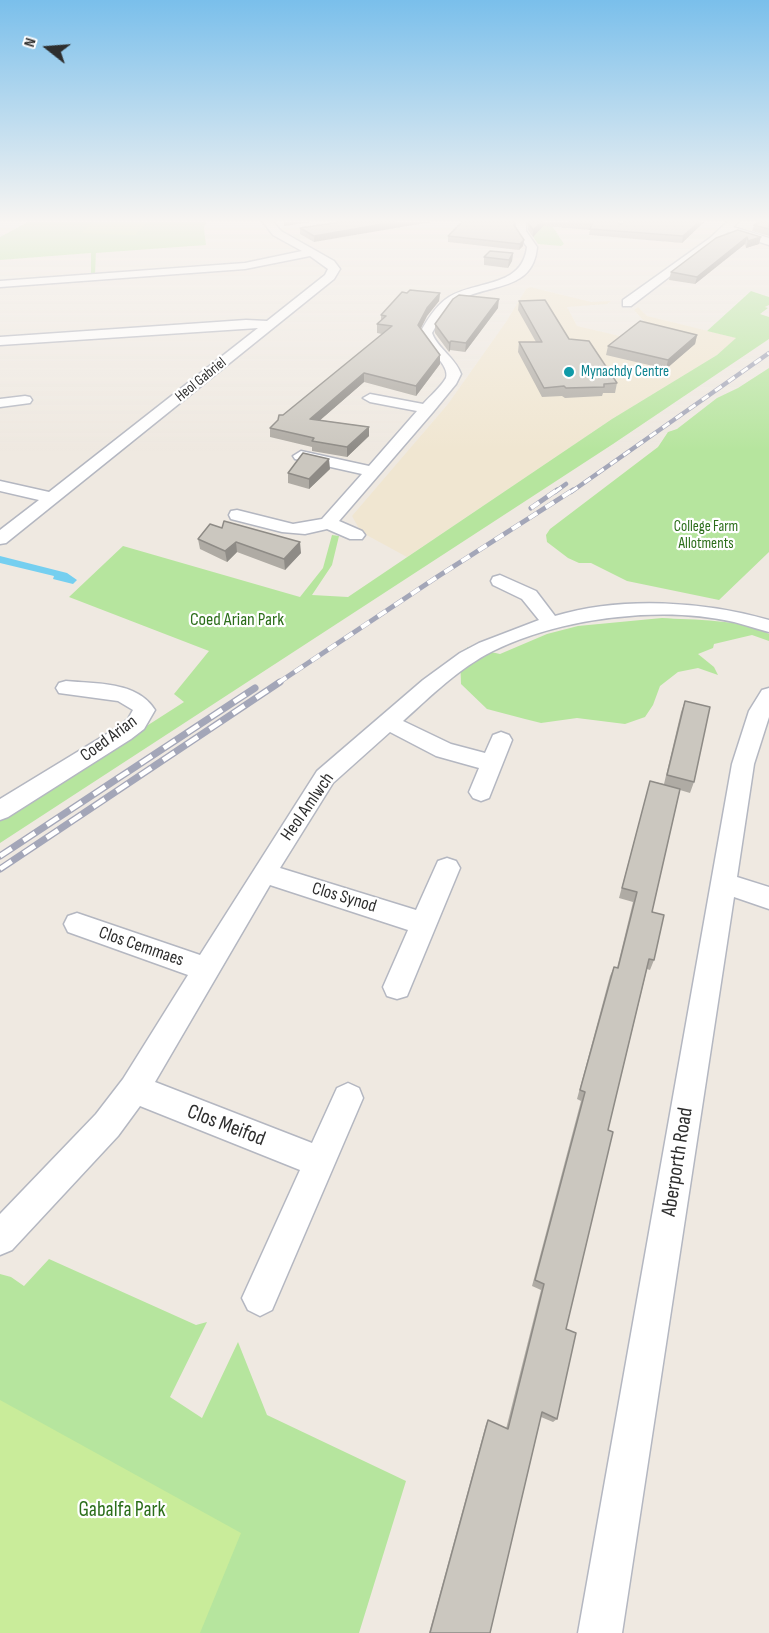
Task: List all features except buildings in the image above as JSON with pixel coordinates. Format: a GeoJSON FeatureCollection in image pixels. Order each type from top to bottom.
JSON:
{"type":"FeatureCollection","features":[{"type":"Feature","properties":{"kind":"street","name":"Heol Gabriel"},"geometry":{"type":"LineString","coordinates":[[0,539],[301,298]]}},
{"type":"Feature","properties":{"kind":"street"},"geometry":{"type":"LineString","coordinates":[[328,524],[451,381],[454,374],[450,360],[428,340],[426,333],[450,302],[457,298]]}},
{"type":"Feature","properties":{"kind":"street"},"geometry":{"type":"LineString","coordinates":[[627,303],[633,298]]}},
{"type":"Feature","properties":{"kind":"street"},"geometry":{"type":"LineString","coordinates":[[0,341],[246,324],[269,325]]}},
{"type":"Feature","properties":{"kind":"street"},"geometry":{"type":"LineString","coordinates":[[370,398],[428,409]]}},
{"type":"Feature","properties":{"kind":"street"},"geometry":{"type":"LineString","coordinates":[[0,403],[25,400]]}},
{"type":"Feature","properties":{"kind":"street"},"geometry":{"type":"LineString","coordinates":[[301,456],[374,471]]}},
{"type":"Feature","properties":{"kind":"street"},"geometry":{"type":"LineString","coordinates":[[0,486],[53,498]]}},
{"type":"Feature","properties":{"kind":"street"},"geometry":{"type":"LineString","coordinates":[[237,515],[266,525],[286,528],[312,528],[328,524],[357,535]]}},
{"type":"Feature","properties":{"kind":"street"},"geometry":{"type":"LineString","coordinates":[[500,581],[529,595],[551,623]]}},
{"type":"Feature","properties":{"kind":"street","name":"Heol Amlwch"},"geometry":{"type":"LineString","coordinates":[[0,1238],[107,1125],[134,1089],[264,873],[325,777],[430,685],[467,658],[500,641],[568,618],[618,611],[669,610],[735,616],[769,626]]}},
{"type":"Feature","properties":{"kind":"street","name":"Coed Arian"},"geometry":{"type":"LineString","coordinates":[[0,811],[123,734],[136,724],[144,710],[143,704],[138,700],[124,695],[66,688]]}},
{"type":"Feature","properties":{"kind":"street","name":"Aberporth Road"},"geometry":{"type":"LineString","coordinates":[[600,1633],[743,764],[756,722],[769,694]]}},
{"type":"Feature","properties":{"kind":"street"},"geometry":{"type":"LineString","coordinates":[[387,722],[444,750],[492,763]]}},
{"type":"Feature","properties":{"kind":"street"},"geometry":{"type":"LineString","coordinates":[[481,792],[501,740]]}},
{"type":"Feature","properties":{"kind":"street"},"geometry":{"type":"LineString","coordinates":[[397,987],[447,868]]}},
{"type":"Feature","properties":{"kind":"street","name":"Clos Synod"},"geometry":{"type":"LineString","coordinates":[[264,873],[424,924]]}},
{"type":"Feature","properties":{"kind":"street"},"geometry":{"type":"LineString","coordinates":[[725,884],[769,898]]}},
{"type":"Feature","properties":{"kind":"street","name":"Clos Cemmaes"},"geometry":{"type":"LineString","coordinates":[[77,924],[206,969]]}},
{"type":"Feature","properties":{"kind":"street","name":"Clos Meifod"},"geometry":{"type":"LineString","coordinates":[[134,1089],[319,1162]]}},
{"type":"Feature","properties":{"kind":"street"},"geometry":{"type":"LineString","coordinates":[[260,1298],[348,1098]]}},
{"type":"Feature","properties":{"kind":"shaded area"},"geometry":{"type":"Polygon","coordinates":[[[520,298],[576,298],[591,302],[611,301],[607,304],[567,307],[577,326],[624,337],[644,321],[634,310],[638,307],[647,316],[737,338],[717,355],[612,419],[407,557],[361,532],[352,516],[448,404],[520,298]]]}},
{"type":"Feature","properties":{"kind":"green space","name":"Coed Arian Park"},"geometry":{"type":"Polygon","coordinates":[[[743,298],[769,298],[769,305],[765,307],[768,308],[760,314],[769,317],[769,339],[613,444],[0,843],[0,820],[184,702],[174,694],[209,651],[69,597],[123,546],[300,597],[323,568],[332,535],[339,536],[332,565],[312,595],[348,597],[612,419],[717,355],[736,338],[707,331],[743,298]]]}},
{"type":"Feature","properties":{"kind":"green space","name":"College Farm Allotments"},"geometry":{"type":"Polygon","coordinates":[[[769,368],[769,552],[719,600],[627,581],[591,563],[579,563],[568,558],[547,542],[546,535],[550,529],[658,447],[668,432],[677,429],[717,398],[738,388],[769,368]]]}},
{"type":"Feature","properties":{"kind":"green space"},"geometry":{"type":"Polygon","coordinates":[[[662,618],[746,625],[769,634],[769,641],[752,635],[714,644],[713,648],[698,654],[714,667],[718,675],[698,668],[678,672],[660,686],[653,705],[645,717],[625,724],[577,718],[541,723],[487,709],[461,684],[460,654],[468,647],[500,654],[547,634],[578,626],[662,618]]]}},
{"type":"Feature","properties":{"kind":"green space","name":"Gabalfa Park"},"geometry":{"type":"Polygon","coordinates":[[[49,1259],[196,1325],[207,1322],[170,1397],[202,1418],[238,1342],[267,1415],[406,1481],[359,1633],[0,1633],[0,1274],[11,1277],[24,1286],[49,1259]]]}},
{"type":"Feature","properties":{"kind":"green space"},"geometry":{"type":"Polygon","coordinates":[[[0,1400],[241,1533],[200,1633],[0,1633],[0,1400]]]}},
{"type":"Feature","properties":{"kind":"water"},"geometry":{"type":"Polygon","coordinates":[[[0,556],[67,573],[77,580],[73,584],[53,579],[54,576],[0,563],[0,556]]]}},
{"type":"Feature","properties":{"kind":"railway"},"geometry":{"type":"LineString","coordinates":[[571,492],[769,353]]}},
{"type":"Feature","properties":{"kind":"railway"},"geometry":{"type":"LineString","coordinates":[[555,492],[566,484]]}},
{"type":"Feature","properties":{"kind":"railway"},"geometry":{"type":"LineString","coordinates":[[531,508],[557,490]]}},
{"type":"Feature","properties":{"kind":"railway"},"geometry":{"type":"LineString","coordinates":[[278,683],[573,490]]}},
{"type":"Feature","properties":{"kind":"railway"},"geometry":{"type":"LineString","coordinates":[[0,869],[280,682]]}},
{"type":"Feature","properties":{"kind":"railway"},"geometry":{"type":"LineString","coordinates":[[0,856],[255,688]]}},
{"type":"Feature","properties":{"kind":"place","name":"Mynachdy Centre"},"geometry":{"type":"Point","coordinates":[569,372]}}]}
